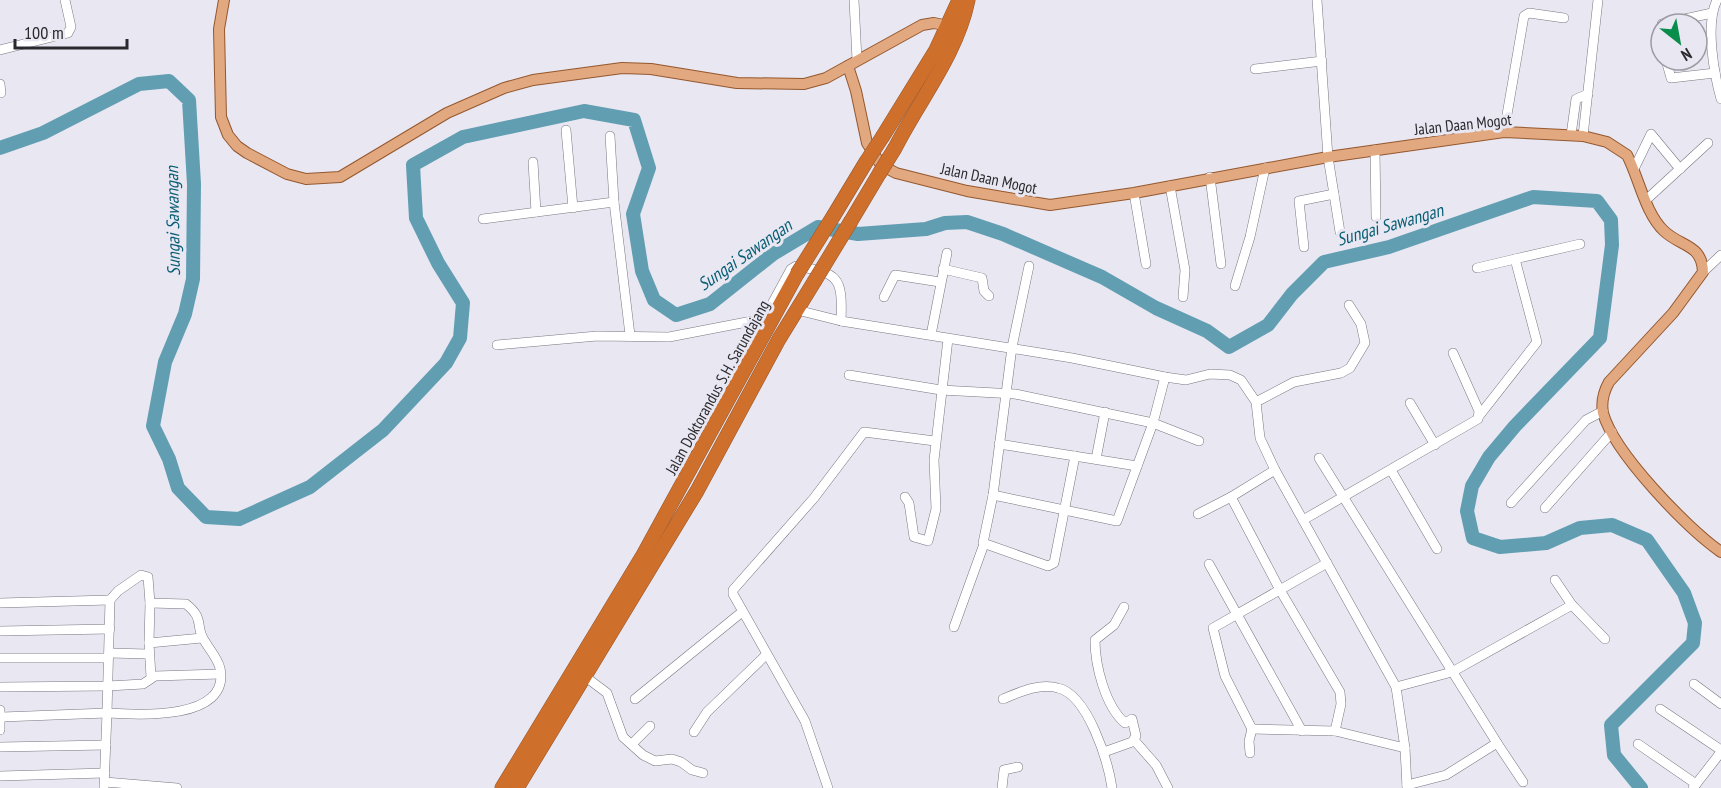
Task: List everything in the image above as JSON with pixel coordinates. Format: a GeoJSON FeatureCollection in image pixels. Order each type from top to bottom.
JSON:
{"type":"FeatureCollection","features":[{"type":"Feature","properties":{"kind":"highway","name":"Jalan Doktorandus S.H. Sarundajang"},"geometry":{"type":"LineString","coordinates":[[502,788],[697,490],[813,282],[896,148],[941,68],[954,27],[959,0]]}},
{"type":"Feature","properties":{"kind":"highway","name":"Jalan Doktorandus S.H. Sarundajang"},"geometry":{"type":"LineString","coordinates":[[517,788],[583,675],[602,634],[797,274],[882,136],[954,27],[968,0]]}},
{"type":"Feature","properties":{"kind":"main road"},"geometry":{"type":"LineString","coordinates":[[224,0],[219,29],[221,117],[228,135],[247,153],[288,174],[306,179],[340,177],[447,113],[504,88],[533,80],[622,68],[651,69],[737,83],[804,84],[826,78],[922,25],[954,27]]}},
{"type":"Feature","properties":{"kind":"main road","name":"Jalan Daan Mogot"},"geometry":{"type":"LineString","coordinates":[[852,63],[867,143],[876,160],[890,170],[967,191],[1050,205],[1134,194],[1210,177],[1328,157],[1504,132],[1583,136],[1618,147],[1627,155],[1646,200],[1662,230],[1697,252],[1702,272]]}},
{"type":"Feature","properties":{"kind":"main road"},"geometry":{"type":"LineString","coordinates":[[826,78],[841,78],[850,82],[856,91]]}},
{"type":"Feature","properties":{"kind":"main road"},"geometry":{"type":"LineString","coordinates":[[1702,272],[1673,313],[1609,382],[1603,395],[1603,411],[1612,432],[1658,493],[1721,552]]}},
{"type":"Feature","properties":{"kind":"street"},"geometry":{"type":"LineString","coordinates":[[1,46],[68,33],[71,27],[65,0]]}},
{"type":"Feature","properties":{"kind":"street"},"geometry":{"type":"LineString","coordinates":[[852,63],[854,0]]}},
{"type":"Feature","properties":{"kind":"street"},"geometry":{"type":"LineString","coordinates":[[1317,0],[1328,157],[1340,232]]}},
{"type":"Feature","properties":{"kind":"street"},"geometry":{"type":"LineString","coordinates":[[1583,136],[1599,0]]}},
{"type":"Feature","properties":{"kind":"street"},"geometry":{"type":"LineString","coordinates":[[1717,0],[1712,13],[1721,99]]}},
{"type":"Feature","properties":{"kind":"street"},"geometry":{"type":"LineString","coordinates":[[1504,132],[1524,16],[1529,13],[1564,18]]}},
{"type":"Feature","properties":{"kind":"street"},"geometry":{"type":"LineString","coordinates":[[1255,69],[1322,61]]}},
{"type":"Feature","properties":{"kind":"street"},"geometry":{"type":"LineString","coordinates":[[1669,72],[1671,78],[1718,79]]}},
{"type":"Feature","properties":{"kind":"street"},"geometry":{"type":"LineString","coordinates":[[0,84],[1,93]]}},
{"type":"Feature","properties":{"kind":"street"},"geometry":{"type":"LineString","coordinates":[[1571,135],[1576,99],[1588,94]]}},
{"type":"Feature","properties":{"kind":"street"},"geometry":{"type":"LineString","coordinates":[[566,130],[573,208]]}},
{"type":"Feature","properties":{"kind":"street"},"geometry":{"type":"LineString","coordinates":[[1634,169],[1651,134],[1680,169]]}},
{"type":"Feature","properties":{"kind":"street"},"geometry":{"type":"LineString","coordinates":[[610,136],[614,202],[630,335]]}},
{"type":"Feature","properties":{"kind":"street"},"geometry":{"type":"LineString","coordinates":[[1646,200],[1708,143]]}},
{"type":"Feature","properties":{"kind":"street"},"geometry":{"type":"LineString","coordinates":[[1375,150],[1376,218]]}},
{"type":"Feature","properties":{"kind":"street"},"geometry":{"type":"LineString","coordinates":[[533,162],[536,212]]}},
{"type":"Feature","properties":{"kind":"street"},"geometry":{"type":"LineString","coordinates":[[1235,286],[1250,237],[1265,168]]}},
{"type":"Feature","properties":{"kind":"street"},"geometry":{"type":"LineString","coordinates":[[1210,177],[1221,264]]}},
{"type":"Feature","properties":{"kind":"street"},"geometry":{"type":"LineString","coordinates":[[1170,186],[1185,270],[1183,297]]}},
{"type":"Feature","properties":{"kind":"street"},"geometry":{"type":"LineString","coordinates":[[1134,194],[1146,264]]}},
{"type":"Feature","properties":{"kind":"street"},"geometry":{"type":"LineString","coordinates":[[1304,246],[1299,201],[1334,194]]}},
{"type":"Feature","properties":{"kind":"street"},"geometry":{"type":"LineString","coordinates":[[483,219],[614,202]]}},
{"type":"Feature","properties":{"kind":"street"},"geometry":{"type":"LineString","coordinates":[[1477,268],[1580,244]]}},
{"type":"Feature","properties":{"kind":"street"},"geometry":{"type":"LineString","coordinates":[[931,336],[947,253]]}},
{"type":"Feature","properties":{"kind":"street"},"geometry":{"type":"LineString","coordinates":[[1702,272],[1720,258]]}},
{"type":"Feature","properties":{"kind":"street"},"geometry":{"type":"LineString","coordinates":[[1303,520],[1474,424],[1537,342],[1515,259]]}},
{"type":"Feature","properties":{"kind":"street"},"geometry":{"type":"LineString","coordinates":[[496,345],[630,335],[669,337],[759,318],[796,266],[826,271],[834,277],[838,285],[841,321]]}},
{"type":"Feature","properties":{"kind":"street"},"geometry":{"type":"LineString","coordinates":[[954,627],[984,544],[982,541],[993,495],[1012,347],[1029,266]]}},
{"type":"Feature","properties":{"kind":"street"},"geometry":{"type":"LineString","coordinates":[[943,269],[982,278],[984,291],[989,296]]}},
{"type":"Feature","properties":{"kind":"street"},"geometry":{"type":"LineString","coordinates":[[884,297],[896,275],[940,282]]}},
{"type":"Feature","properties":{"kind":"street"},"geometry":{"type":"LineString","coordinates":[[1256,402],[1294,382],[1341,374],[1350,368],[1365,343],[1361,324],[1349,305]]}},
{"type":"Feature","properties":{"kind":"street"},"geometry":{"type":"LineString","coordinates":[[797,310],[841,321],[1012,347],[1165,378],[1186,380],[1210,374],[1230,375],[1241,380],[1256,402],[1260,438],[1275,470],[1396,687],[1405,748],[1407,787],[1446,775],[1497,743]]}},
{"type":"Feature","properties":{"kind":"street"},"geometry":{"type":"LineString","coordinates":[[725,325],[769,327]]}},
{"type":"Feature","properties":{"kind":"street"},"geometry":{"type":"LineString","coordinates":[[905,497],[909,503],[914,537],[928,541],[936,510],[933,466],[948,339]]}},
{"type":"Feature","properties":{"kind":"street"},"geometry":{"type":"LineString","coordinates":[[1453,352],[1479,416]]}},
{"type":"Feature","properties":{"kind":"street"},"geometry":{"type":"LineString","coordinates":[[849,375],[941,390],[1006,395],[1105,412],[1153,423],[1199,441]]}},
{"type":"Feature","properties":{"kind":"street"},"geometry":{"type":"LineString","coordinates":[[993,495],[1117,521],[1153,423],[1165,378]]}},
{"type":"Feature","properties":{"kind":"street"},"geometry":{"type":"LineString","coordinates":[[1410,403],[1435,446]]}},
{"type":"Feature","properties":{"kind":"street"},"geometry":{"type":"LineString","coordinates":[[1511,504],[1586,420],[1603,411]]}},
{"type":"Feature","properties":{"kind":"street"},"geometry":{"type":"LineString","coordinates":[[1096,459],[1105,412]]}},
{"type":"Feature","properties":{"kind":"street"},"geometry":{"type":"LineString","coordinates":[[828,788],[805,721],[742,612],[733,594],[735,585],[814,498],[864,432],[936,441]]}},
{"type":"Feature","properties":{"kind":"street"},"geometry":{"type":"LineString","coordinates":[[1545,508],[1612,432]]}},
{"type":"Feature","properties":{"kind":"street"},"geometry":{"type":"LineString","coordinates":[[999,444],[1137,466]]}},
{"type":"Feature","properties":{"kind":"street"},"geometry":{"type":"LineString","coordinates":[[984,544],[1022,558],[1052,565],[1055,561],[1075,456]]}},
{"type":"Feature","properties":{"kind":"street"},"geometry":{"type":"LineString","coordinates":[[1319,458],[1523,782]]}},
{"type":"Feature","properties":{"kind":"street"},"geometry":{"type":"LineString","coordinates":[[1198,514],[1275,470]]}},
{"type":"Feature","properties":{"kind":"street"},"geometry":{"type":"LineString","coordinates":[[1391,470],[1437,549]]}},
{"type":"Feature","properties":{"kind":"street"},"geometry":{"type":"LineString","coordinates":[[1231,497],[1280,590],[1340,692],[1341,704],[1335,731]]}},
{"type":"Feature","properties":{"kind":"street"},"geometry":{"type":"LineString","coordinates":[[1250,753],[1248,741],[1252,729],[1225,676],[1212,630],[1215,626],[1328,563]]}},
{"type":"Feature","properties":{"kind":"street"},"geometry":{"type":"LineString","coordinates":[[1209,564],[1302,731]]}},
{"type":"Feature","properties":{"kind":"street"},"geometry":{"type":"LineString","coordinates":[[0,603],[110,600],[132,579],[145,575],[148,579],[150,603],[148,654],[151,677]]}},
{"type":"Feature","properties":{"kind":"street"},"geometry":{"type":"LineString","coordinates":[[1555,580],[1572,604],[1605,639]]}},
{"type":"Feature","properties":{"kind":"street"},"geometry":{"type":"LineString","coordinates":[[105,781],[110,600]]}},
{"type":"Feature","properties":{"kind":"street"},"geometry":{"type":"LineString","coordinates":[[0,730],[1,713],[191,710],[210,700],[216,692],[220,674],[218,663],[202,638],[199,619],[186,604],[150,603]]}},
{"type":"Feature","properties":{"kind":"street"},"geometry":{"type":"LineString","coordinates":[[1396,687],[1452,672],[1572,604]]}},
{"type":"Feature","properties":{"kind":"street"},"geometry":{"type":"LineString","coordinates":[[1104,752],[1134,740],[1137,734],[1132,719],[1125,723],[1110,700],[1095,658],[1095,640],[1114,625],[1124,607]]}},
{"type":"Feature","properties":{"kind":"street"},"geometry":{"type":"LineString","coordinates":[[635,699],[742,612]]}},
{"type":"Feature","properties":{"kind":"street"},"geometry":{"type":"LineString","coordinates":[[0,632],[110,629]]}},
{"type":"Feature","properties":{"kind":"street"},"geometry":{"type":"LineString","coordinates":[[149,643],[202,638]]}},
{"type":"Feature","properties":{"kind":"street"},"geometry":{"type":"LineString","coordinates":[[0,658],[148,654]]}},
{"type":"Feature","properties":{"kind":"street"},"geometry":{"type":"LineString","coordinates":[[694,732],[707,712],[766,655]]}},
{"type":"Feature","properties":{"kind":"street"},"geometry":{"type":"LineString","coordinates":[[0,687],[143,684],[151,677],[220,674]]}},
{"type":"Feature","properties":{"kind":"street"},"geometry":{"type":"LineString","coordinates":[[583,675],[607,693],[619,730],[650,759],[662,761],[672,759],[703,773]]}},
{"type":"Feature","properties":{"kind":"street"},"geometry":{"type":"LineString","coordinates":[[1694,684],[1721,704]]}},
{"type":"Feature","properties":{"kind":"street"},"geometry":{"type":"LineString","coordinates":[[1003,699],[1033,688],[1051,687],[1065,691],[1083,709],[1104,752],[1112,788]]}},
{"type":"Feature","properties":{"kind":"street"},"geometry":{"type":"LineString","coordinates":[[1638,744],[1695,786],[1721,751],[1660,710]]}},
{"type":"Feature","properties":{"kind":"street"},"geometry":{"type":"LineString","coordinates":[[632,744],[650,726]]}},
{"type":"Feature","properties":{"kind":"street"},"geometry":{"type":"LineString","coordinates":[[1252,729],[1335,731],[1405,748]]}},
{"type":"Feature","properties":{"kind":"street"},"geometry":{"type":"LineString","coordinates":[[1134,740],[1156,765],[1168,788]]}},
{"type":"Feature","properties":{"kind":"street"},"geometry":{"type":"LineString","coordinates":[[0,747],[106,745]]}},
{"type":"Feature","properties":{"kind":"street"},"geometry":{"type":"LineString","coordinates":[[1002,788],[1004,770],[1018,767]]}},
{"type":"Feature","properties":{"kind":"street"},"geometry":{"type":"LineString","coordinates":[[0,776],[105,781],[177,788]]}},
{"type":"Feature","properties":{"kind":"waterway","name":"Sungai Sawangan"},"geometry":{"type":"LineString","coordinates":[[0,148],[43,133],[139,84],[169,81],[189,100],[194,184],[193,279],[185,314],[165,362],[153,426],[169,459],[178,488],[206,517],[239,519],[310,487],[383,430],[446,363],[460,338],[463,303],[438,263],[416,218],[413,165],[463,137],[584,111],[634,120],[649,168],[633,214],[642,271],[654,300],[676,315],[710,304],[773,254],[818,227],[858,234],[926,229],[945,223],[967,222],[1003,234],[1102,277],[1156,308],[1207,331],[1229,347],[1268,325],[1292,294],[1324,262],[1389,247],[1533,197],[1597,201],[1611,220],[1612,245],[1600,338],[1515,426],[1489,457],[1472,486],[1467,511],[1473,538],[1500,547],[1546,543],[1580,528],[1612,525],[1647,540],[1684,593],[1695,623],[1693,643],[1611,725],[1614,755],[1641,788]]}}]}
